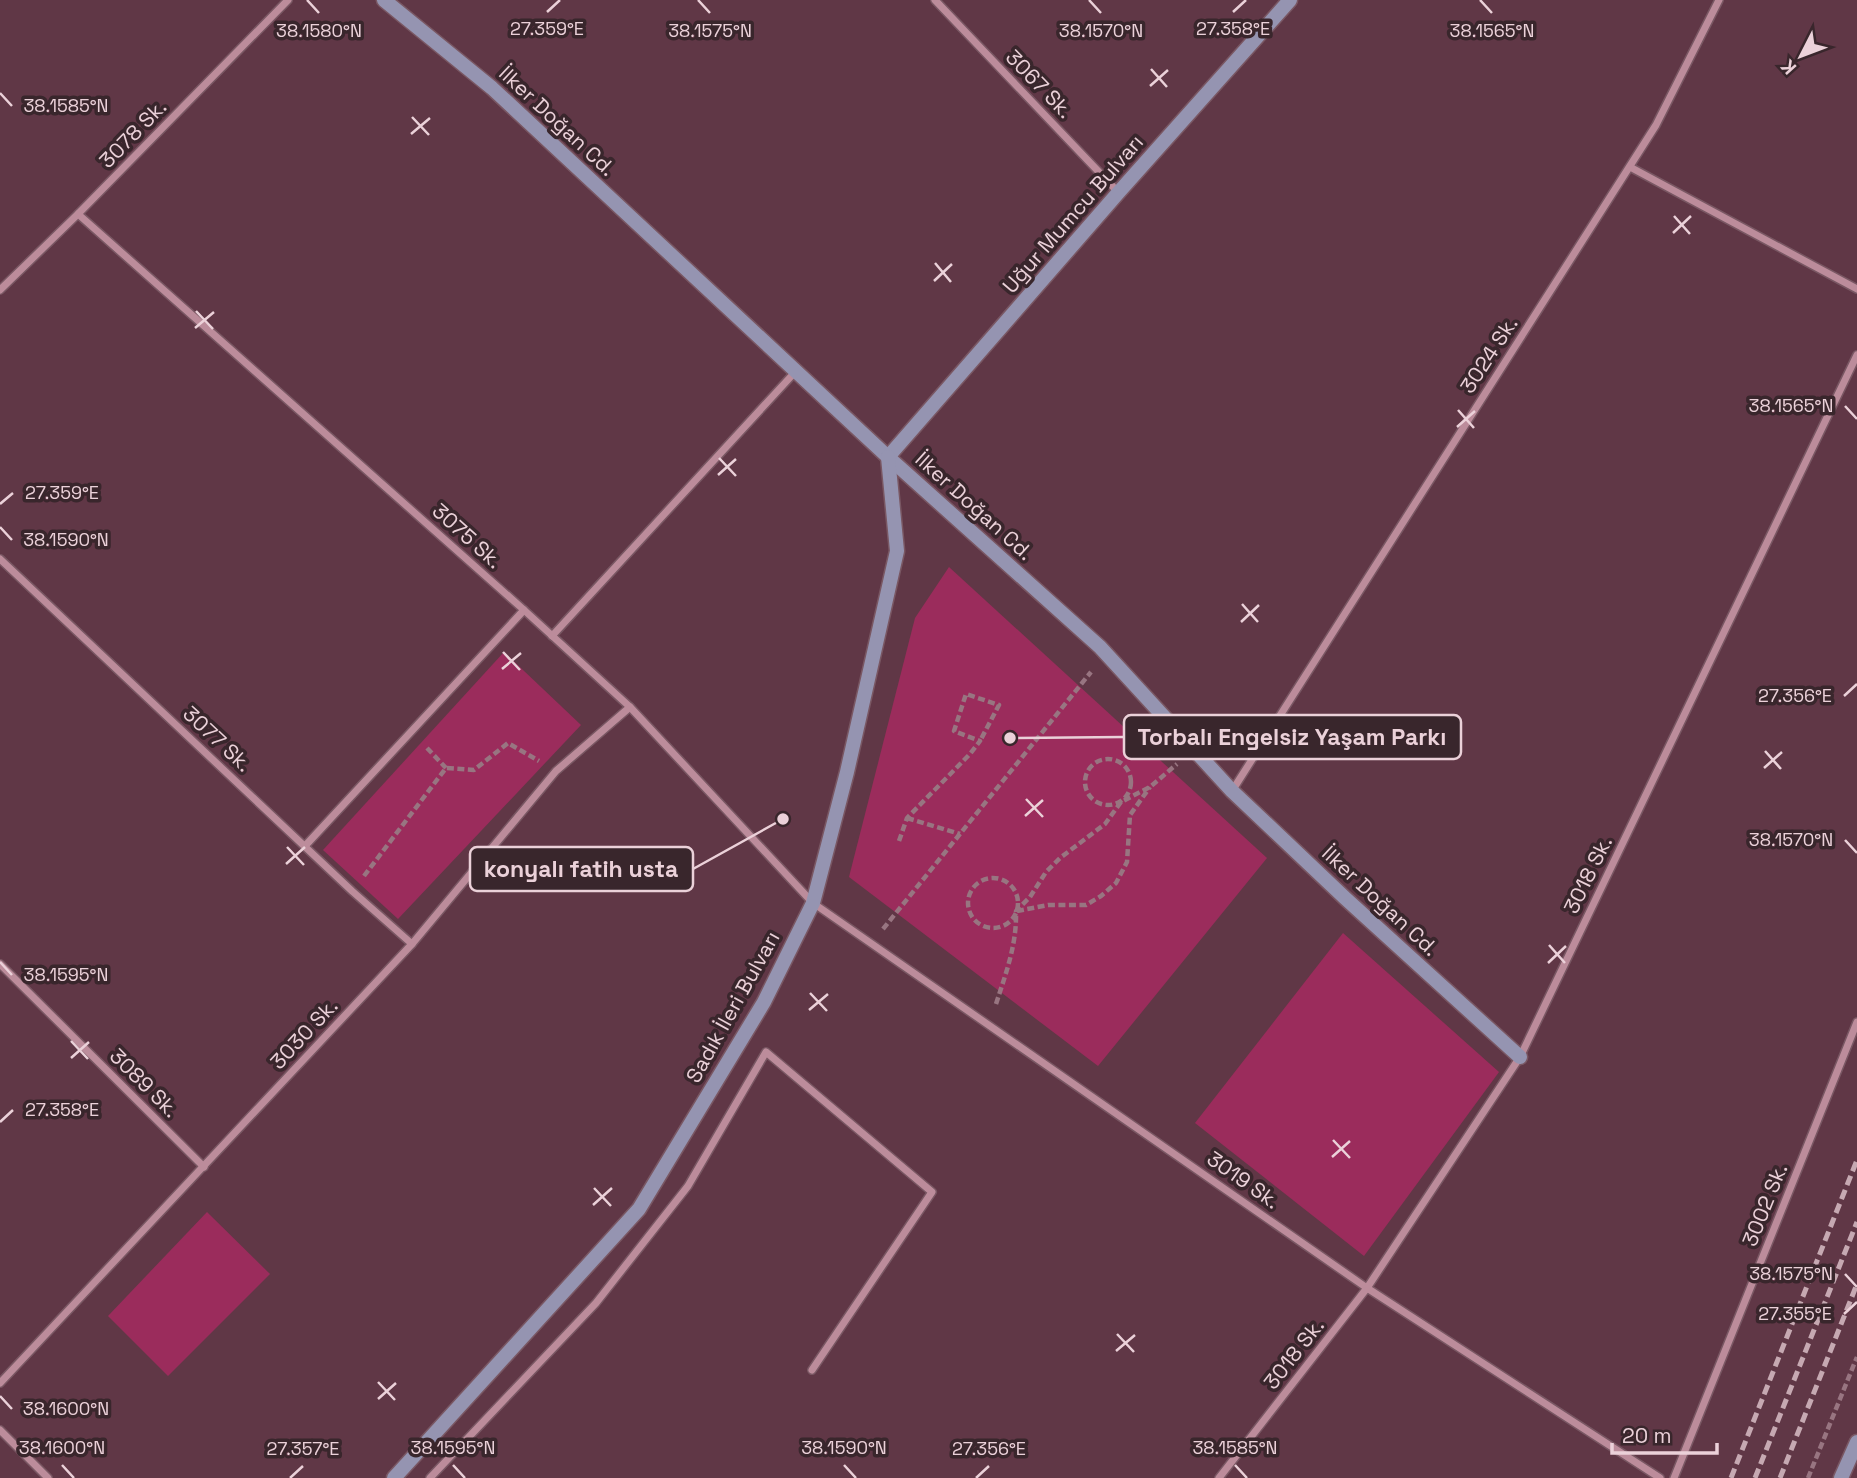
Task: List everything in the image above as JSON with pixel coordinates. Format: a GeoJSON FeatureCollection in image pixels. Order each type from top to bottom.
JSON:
{"type":"FeatureCollection","features":[{"type":"Feature","properties":{"kind":"main road","name":"İlker Doğan Cd."},"geometry":{"type":"LineString","coordinates":[[384,0],[492,88],[888,457],[1106,654],[1231,791],[1520,1057]]}},
{"type":"Feature","properties":{"kind":"main road","name":"Uğur Mumcu Bulvarı"},"geometry":{"type":"LineString","coordinates":[[888,457],[1118,192],[1290,0]]}},
{"type":"Feature","properties":{"kind":"main road","name":"Sadık İleri Bulvarı"},"geometry":{"type":"LineString","coordinates":[[394,1478],[639,1209],[764,1002],[813,903],[847,772],[897,551],[888,457]]}},
{"type":"Feature","properties":{"kind":"main road"},"geometry":{"type":"LineString","coordinates":[[1841,1478],[1857,1442]]}},
{"type":"Feature","properties":{"kind":"street","name":"3078 Sk."},"geometry":{"type":"LineString","coordinates":[[0,290],[78,215],[288,0]]}},
{"type":"Feature","properties":{"kind":"street","name":"3067 Sk."},"geometry":{"type":"LineString","coordinates":[[934,0],[1118,192]]}},
{"type":"Feature","properties":{"kind":"street","name":"3024 Sk."},"geometry":{"type":"LineString","coordinates":[[1231,791],[1656,125],[1719,0]]}},
{"type":"Feature","properties":{"kind":"street"},"geometry":{"type":"LineString","coordinates":[[1630,167],[1857,289]]}},
{"type":"Feature","properties":{"kind":"street","name":"3075 Sk."},"geometry":{"type":"LineString","coordinates":[[78,215],[630,707],[813,903]]}},
{"type":"Feature","properties":{"kind":"street","name":"3018 Sk."},"geometry":{"type":"LineString","coordinates":[[1219,1478],[1367,1288],[1520,1057],[1857,355]]}},
{"type":"Feature","properties":{"kind":"street"},"geometry":{"type":"LineString","coordinates":[[552,636],[796,371]]}},
{"type":"Feature","properties":{"kind":"street","name":"3077 Sk."},"geometry":{"type":"LineString","coordinates":[[0,559],[352,891],[412,944]]}},
{"type":"Feature","properties":{"kind":"street"},"geometry":{"type":"LineString","coordinates":[[305,846],[524,610]]}},
{"type":"Feature","properties":{"kind":"street","name":"3030 Sk."},"geometry":{"type":"LineString","coordinates":[[0,1383],[412,944],[556,771],[630,707]]}},
{"type":"Feature","properties":{"kind":"street","name":"3019 Sk."},"geometry":{"type":"LineString","coordinates":[[813,903],[1367,1288],[1660,1478]]}},
{"type":"Feature","properties":{"kind":"street","name":"3089 Sk."},"geometry":{"type":"LineString","coordinates":[[0,964],[204,1167]]}},
{"type":"Feature","properties":{"kind":"street","name":"3002 Sk."},"geometry":{"type":"LineString","coordinates":[[1674,1478],[1857,1022]]}},
{"type":"Feature","properties":{"kind":"street"},"geometry":{"type":"LineString","coordinates":[[430,1478],[596,1303],[680,1197],[766,1052],[932,1192],[812,1370]]}},
{"type":"Feature","properties":{"kind":"street"},"geometry":{"type":"LineString","coordinates":[[0,1430],[48,1478]]}},
{"type":"Feature","properties":{"kind":"path"},"geometry":{"type":"LineString","coordinates":[[872,943],[1106,654]]}},
{"type":"Feature","properties":{"kind":"path"},"geometry":{"type":"LineString","coordinates":[[899,841],[907,818],[970,754],[980,741],[999,705],[966,694],[954,731],[980,741]]}},
{"type":"Feature","properties":{"kind":"path"},"geometry":{"type":"LineString","coordinates":[[427,748],[446,768],[474,770],[508,743],[556,771]]}},
{"type":"Feature","properties":{"kind":"path"},"geometry":{"type":"LineString","coordinates":[[989,1025],[1010,961],[1017,928],[1016,911],[1017,897],[1014,889],[1000,879],[983,880],[970,891],[967,898],[970,914],[980,925],[995,928],[1010,922],[1016,911],[1030,897],[1046,872],[1105,824],[1121,802],[1130,790],[1127,768],[1114,759],[1099,760],[1088,770],[1084,785],[1091,799],[1114,805],[1121,802],[1150,787],[1193,750]]}},
{"type":"Feature","properties":{"kind":"path"},"geometry":{"type":"LineString","coordinates":[[352,891],[446,768]]}},
{"type":"Feature","properties":{"kind":"path"},"geometry":{"type":"LineString","coordinates":[[1016,911],[1048,905],[1086,905],[1116,883],[1127,862],[1130,815],[1150,787]]}},
{"type":"Feature","properties":{"kind":"path"},"geometry":{"type":"LineString","coordinates":[[907,818],[960,834]]}},
{"type":"Feature","properties":{"kind":"path"},"geometry":{"type":"LineString","coordinates":[[1808,1478],[1857,1357]]}},
{"type":"Feature","properties":{"kind":"shaded area"},"geometry":{"type":"Polygon","coordinates":[[[949,567],[1267,858],[1098,1066],[849,877],[915,618],[949,567]]]}},
{"type":"Feature","properties":{"kind":"shaded area"},"geometry":{"type":"Polygon","coordinates":[[[504,652],[581,725],[398,919],[323,850],[504,652]]]}},
{"type":"Feature","properties":{"kind":"shaded area"},"geometry":{"type":"Polygon","coordinates":[[[1343,933],[1499,1072],[1364,1256],[1195,1123],[1343,933]]]}},
{"type":"Feature","properties":{"kind":"shaded area"},"geometry":{"type":"Polygon","coordinates":[[[207,1212],[270,1274],[168,1376],[108,1316],[207,1212]]]}},
{"type":"Feature","properties":{"kind":"railway"},"geometry":{"type":"LineString","coordinates":[[1731,1478],[1857,1160]]}},
{"type":"Feature","properties":{"kind":"railway"},"geometry":{"type":"LineString","coordinates":[[1755,1478],[1857,1222]]}},
{"type":"Feature","properties":{"kind":"railway"},"geometry":{"type":"LineString","coordinates":[[1780,1478],[1857,1284]]}},
{"type":"Feature","properties":{"kind":"place","name":"Torbalı Engelsiz Yaşam Parkı"},"geometry":{"type":"Point","coordinates":[1010,738]}},
{"type":"Feature","properties":{"kind":"place","name":"konyalı fatih usta"},"geometry":{"type":"Point","coordinates":[783,819]}}]}
